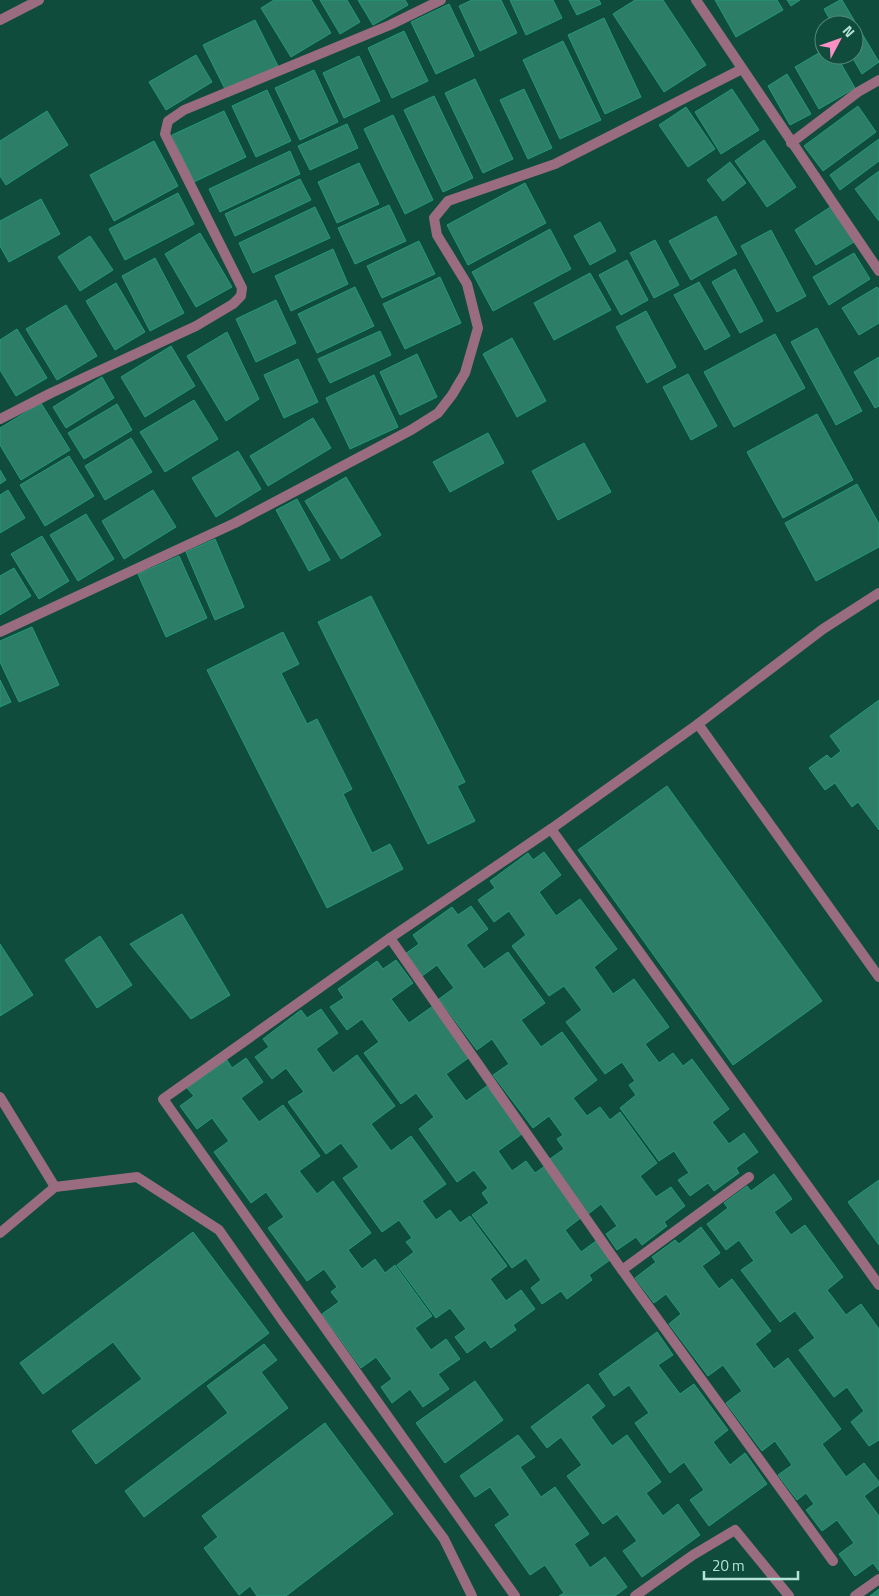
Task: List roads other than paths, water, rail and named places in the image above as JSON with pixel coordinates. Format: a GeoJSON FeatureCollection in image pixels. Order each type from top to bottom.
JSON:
{"type":"FeatureCollection","features":[{"type":"Feature","properties":{"kind":"street"},"geometry":{"type":"LineString","coordinates":[[0,20],[39,0]]}},
{"type":"Feature","properties":{"kind":"street"},"geometry":{"type":"LineString","coordinates":[[0,419],[51,393],[196,326],[233,304],[241,296],[242,288],[165,134],[168,121],[184,110],[390,25],[441,0]]}},
{"type":"Feature","properties":{"kind":"street"},"geometry":{"type":"LineString","coordinates":[[696,0],[791,143],[879,270]]}},
{"type":"Feature","properties":{"kind":"street"},"geometry":{"type":"LineString","coordinates":[[0,632],[235,523],[402,435],[438,413],[452,395],[465,373],[478,328],[467,284],[437,235],[434,218],[448,201],[555,164],[742,70]]}},
{"type":"Feature","properties":{"kind":"street"},"geometry":{"type":"LineString","coordinates":[[791,143],[858,92],[879,80]]}},
{"type":"Feature","properties":{"kind":"street"},"geometry":{"type":"LineString","coordinates":[[515,1596],[163,1099],[390,938],[551,829],[698,724],[823,629],[879,593]]}},
{"type":"Feature","properties":{"kind":"street"},"geometry":{"type":"LineString","coordinates":[[698,724],[879,978]]}},
{"type":"Feature","properties":{"kind":"street"},"geometry":{"type":"LineString","coordinates":[[551,829],[879,1286]]}},
{"type":"Feature","properties":{"kind":"street"},"geometry":{"type":"LineString","coordinates":[[390,938],[622,1270],[833,1561]]}},
{"type":"Feature","properties":{"kind":"street"},"geometry":{"type":"LineString","coordinates":[[0,1097],[55,1187]]}},
{"type":"Feature","properties":{"kind":"street"},"geometry":{"type":"LineString","coordinates":[[0,1233],[55,1187],[137,1177],[219,1230],[282,1320],[444,1540],[472,1596]]}},
{"type":"Feature","properties":{"kind":"street"},"geometry":{"type":"LineString","coordinates":[[622,1270],[749,1177]]}},
{"type":"Feature","properties":{"kind":"street"},"geometry":{"type":"LineString","coordinates":[[635,1596],[692,1555],[735,1530],[789,1596]]}},
{"type":"Feature","properties":{"kind":"street"},"geometry":{"type":"LineString","coordinates":[[855,1596],[879,1579]]}}]}
